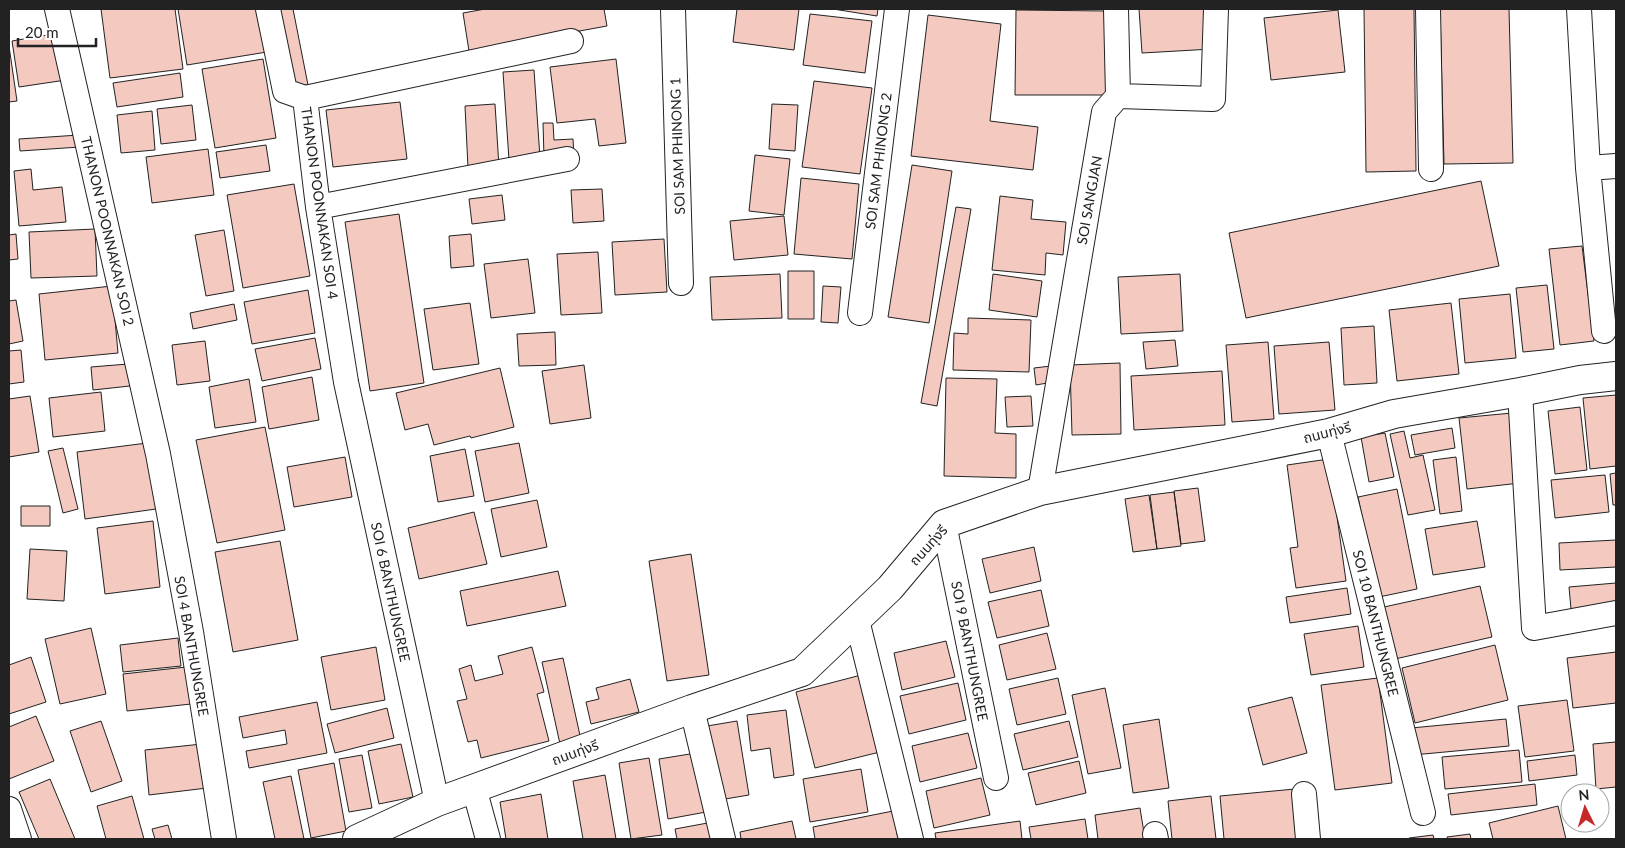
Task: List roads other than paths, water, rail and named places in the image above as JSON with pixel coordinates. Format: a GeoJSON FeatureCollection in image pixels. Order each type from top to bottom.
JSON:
{"type":"FeatureCollection","features":[{"type":"Feature","properties":{"kind":"street","name":"THANON POONNAKAN SOI 2"},"geometry":{"type":"LineString","coordinates":[[57,9],[158,454]]}},
{"type":"Feature","properties":{"kind":"street","name":"THANON POONNAKAN SOI 4"},"geometry":{"type":"LineString","coordinates":[[268,9],[285,91],[305,98],[318,207],[346,382]]}},
{"type":"Feature","properties":{"kind":"street","name":"SOI SAM PHINONG 1"},"geometry":{"type":"LineString","coordinates":[[673,9],[681,283]]}},
{"type":"Feature","properties":{"kind":"street","name":"SOI SAM PHINONG 2"},"geometry":{"type":"LineString","coordinates":[[860,313],[897,9]]}},
{"type":"Feature","properties":{"kind":"street"},"geometry":{"type":"LineString","coordinates":[[1116,9],[1118,96],[1213,99],[1216,9]]}},
{"type":"Feature","properties":{"kind":"street"},"geometry":{"type":"LineString","coordinates":[[1428,9],[1431,169]]}},
{"type":"Feature","properties":{"kind":"street"},"geometry":{"type":"LineString","coordinates":[[1579,9],[1588,168],[1604,332]]}},
{"type":"Feature","properties":{"kind":"street"},"geometry":{"type":"LineString","coordinates":[[305,98],[571,41]]}},
{"type":"Feature","properties":{"kind":"street","name":"SOI SANGJAN"},"geometry":{"type":"LineString","coordinates":[[1040,491],[1104,112],[1118,96]]}},
{"type":"Feature","properties":{"kind":"street"},"geometry":{"type":"LineString","coordinates":[[318,207],[567,159]]}},
{"type":"Feature","properties":{"kind":"street"},"geometry":{"type":"LineString","coordinates":[[1588,168],[1616,166]]}},
{"type":"Feature","properties":{"kind":"street","name":"ถนนทุ่งรี"},"geometry":{"type":"LineString","coordinates":[[357,839],[437,802],[474,788],[692,709],[802,672],[890,588],[944,524],[1040,491],[1329,433],[1394,414],[1580,380],[1616,376]]}},
{"type":"Feature","properties":{"kind":"street","name":"SOI 6 BANTHUNGREE"},"geometry":{"type":"LineString","coordinates":[[346,382],[437,802]]}},
{"type":"Feature","properties":{"kind":"street"},"geometry":{"type":"LineString","coordinates":[[1520,392],[1534,628],[1616,613]]}},
{"type":"Feature","properties":{"kind":"street","name":"SOI 10 BANTHUNGREE"},"geometry":{"type":"LineString","coordinates":[[1329,433],[1423,813]]}},
{"type":"Feature","properties":{"kind":"street","name":"SOI 4 BANTHUNGREE"},"geometry":{"type":"LineString","coordinates":[[158,454],[191,632],[224,839]]}},
{"type":"Feature","properties":{"kind":"street","name":"SOI 9 BANTHUNGREE"},"geometry":{"type":"LineString","coordinates":[[944,524],[996,778]]}},
{"type":"Feature","properties":{"kind":"street"},"geometry":{"type":"LineString","coordinates":[[857,620],[911,839]]}},
{"type":"Feature","properties":{"kind":"street"},"geometry":{"type":"LineString","coordinates":[[692,709],[723,839]]}},
{"type":"Feature","properties":{"kind":"street"},"geometry":{"type":"LineString","coordinates":[[474,788],[488,839]]}},
{"type":"Feature","properties":{"kind":"street"},"geometry":{"type":"LineString","coordinates":[[1304,794],[1308,839]]}},
{"type":"Feature","properties":{"kind":"street"},"geometry":{"type":"LineString","coordinates":[[9,809],[19,839]]}}]}
